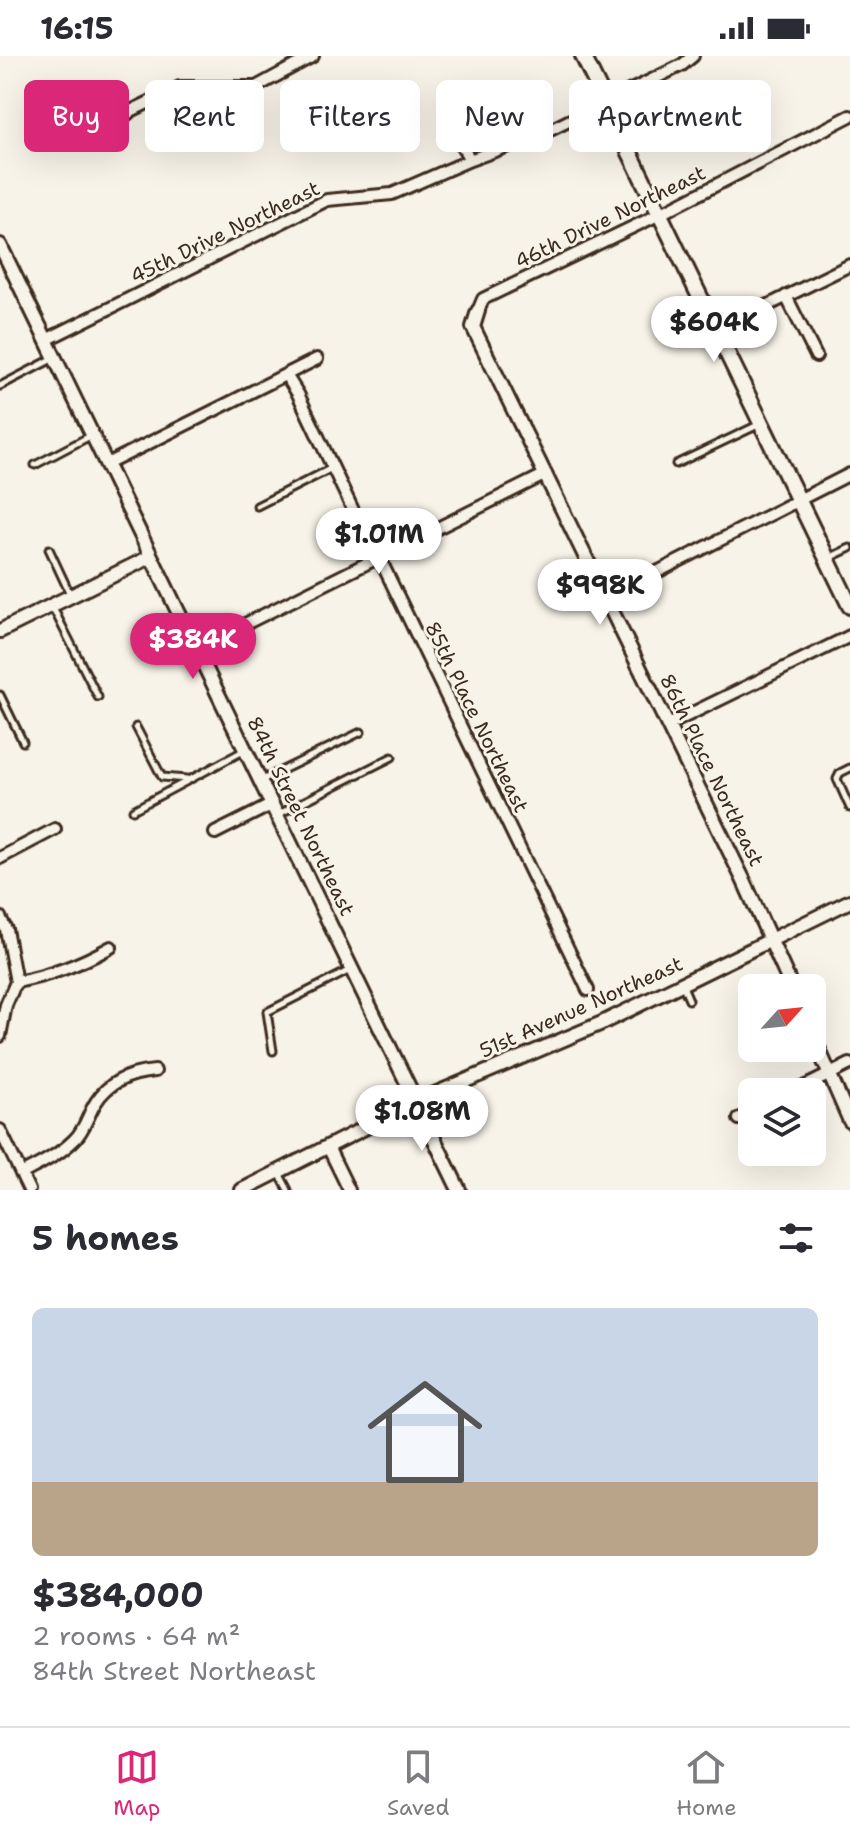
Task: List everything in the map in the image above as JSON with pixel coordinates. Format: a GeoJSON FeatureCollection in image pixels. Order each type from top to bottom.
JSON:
{"type":"FeatureCollection","features":[{"type":"Feature","properties":{"kind":"main road"},"geometry":{"type":"LineString","coordinates":[[583,56],[595,80]]}},
{"type":"Feature","properties":{"kind":"main road"},"geometry":{"type":"LineString","coordinates":[[630,152],[850,606]]}},
{"type":"Feature","properties":{"kind":"street"},"geometry":{"type":"LineString","coordinates":[[129,113],[180,87],[256,87],[313,56]]}},
{"type":"Feature","properties":{"kind":"street","name":"45th Drive Northeast"},"geometry":{"type":"LineString","coordinates":[[652,80],[693,56]]}},
{"type":"Feature","properties":{"kind":"street","name":"46th Drive Northeast"},"geometry":{"type":"LineString","coordinates":[[478,311],[483,299],[660,214],[850,116]]}},
{"type":"Feature","properties":{"kind":"street","name":"45th Drive Northeast"},"geometry":{"type":"LineString","coordinates":[[46,340],[327,200],[392,194],[569,121]]}},
{"type":"Feature","properties":{"kind":"street"},"geometry":{"type":"LineString","coordinates":[[466,152],[470,160]]}},
{"type":"Feature","properties":{"kind":"street","name":"84th Street Northeast"},"geometry":{"type":"LineString","coordinates":[[0,245],[3,259],[107,464],[459,1190]]}},
{"type":"Feature","properties":{"kind":"street"},"geometry":{"type":"LineString","coordinates":[[718,330],[850,265]]}},
{"type":"Feature","properties":{"kind":"street"},"geometry":{"type":"LineString","coordinates":[[786,296],[816,356]]}},
{"type":"Feature","properties":{"kind":"street","name":"86th Place Northeast"},"geometry":{"type":"LineString","coordinates":[[478,311],[473,327],[786,974]]}},
{"type":"Feature","properties":{"kind":"street"},"geometry":{"type":"LineString","coordinates":[[107,464],[317,359]]}},
{"type":"Feature","properties":{"kind":"street","name":"85th Place Northeast"},"geometry":{"type":"LineString","coordinates":[[286,375],[369,544],[379,557],[588,990]]}},
{"type":"Feature","properties":{"kind":"street"},"geometry":{"type":"LineString","coordinates":[[197,648],[546,474]]}},
{"type":"Feature","properties":{"kind":"street"},"geometry":{"type":"LineString","coordinates":[[606,598],[850,474]]}},
{"type":"Feature","properties":{"kind":"street"},"geometry":{"type":"LineString","coordinates":[[0,631],[150,557]]}},
{"type":"Feature","properties":{"kind":"street"},"geometry":{"type":"LineString","coordinates":[[668,725],[850,636]]}},
{"type":"Feature","properties":{"kind":"street"},"geometry":{"type":"LineString","coordinates":[[215,833],[275,809]]}},
{"type":"Feature","properties":{"kind":"street"},"geometry":{"type":"LineString","coordinates":[[0,858],[55,829]]}},
{"type":"Feature","properties":{"kind":"street","name":"51st Avenue Northeast"},"geometry":{"type":"LineString","coordinates":[[242,1190],[418,1101],[602,1023],[850,901]]}},
{"type":"Feature","properties":{"kind":"street"},"geometry":{"type":"LineString","coordinates":[[0,917],[6,929],[16,982],[3,1005],[0,1036]]}},
{"type":"Feature","properties":{"kind":"street"},"geometry":{"type":"LineString","coordinates":[[16,982],[42,977],[90,959],[111,947]]}},
{"type":"Feature","properties":{"kind":"street"},"geometry":{"type":"LineString","coordinates":[[824,1062],[850,1121]]}},
{"type":"Feature","properties":{"kind":"street"},"geometry":{"type":"LineString","coordinates":[[821,1078],[850,1064]]}},
{"type":"Feature","properties":{"kind":"street"},"geometry":{"type":"LineString","coordinates":[[21,1174],[55,1157],[77,1138],[97,1101],[109,1087],[134,1073],[155,1071]]}},
{"type":"Feature","properties":{"kind":"street"},"geometry":{"type":"LineString","coordinates":[[0,1130],[29,1190]]}},
{"type":"Feature","properties":{"kind":"street"},"geometry":{"type":"LineString","coordinates":[[328,1147],[349,1190]]}},
{"type":"Feature","properties":{"kind":"lane"},"geometry":{"type":"LineString","coordinates":[[0,386],[55,358]]}},
{"type":"Feature","properties":{"kind":"lane"},"geometry":{"type":"LineString","coordinates":[[676,464],[763,423]]}},
{"type":"Feature","properties":{"kind":"lane"},"geometry":{"type":"LineString","coordinates":[[35,465],[92,435]]}},
{"type":"Feature","properties":{"kind":"lane"},"geometry":{"type":"LineString","coordinates":[[257,506],[333,468]]}},
{"type":"Feature","properties":{"kind":"lane"},"geometry":{"type":"LineString","coordinates":[[828,559],[850,548]]}},
{"type":"Feature","properties":{"kind":"lane"},"geometry":{"type":"LineString","coordinates":[[49,549],[71,595]]}},
{"type":"Feature","properties":{"kind":"lane"},"geometry":{"type":"LineString","coordinates":[[51,605],[98,697]]}},
{"type":"Feature","properties":{"kind":"lane"},"geometry":{"type":"LineString","coordinates":[[0,695],[23,742]]}},
{"type":"Feature","properties":{"kind":"lane"},"geometry":{"type":"LineString","coordinates":[[136,727],[162,777],[192,778]]}},
{"type":"Feature","properties":{"kind":"lane"},"geometry":{"type":"LineString","coordinates":[[262,781],[361,732]]}},
{"type":"Feature","properties":{"kind":"lane"},"geometry":{"type":"LineString","coordinates":[[133,810],[246,750]]}},
{"type":"Feature","properties":{"kind":"lane"},"geometry":{"type":"LineString","coordinates":[[275,809],[392,757]]}},
{"type":"Feature","properties":{"kind":"lane"},"geometry":{"type":"LineString","coordinates":[[850,768],[840,773],[837,779],[850,808]]}},
{"type":"Feature","properties":{"kind":"lane"},"geometry":{"type":"LineString","coordinates":[[273,1051],[267,1012],[353,968]]}},
{"type":"Feature","properties":{"kind":"lane"},"geometry":{"type":"LineString","coordinates":[[682,984],[689,1000]]}},
{"type":"Feature","properties":{"kind":"lane"},"geometry":{"type":"LineString","coordinates":[[279,1172],[288,1190]]}}]}
